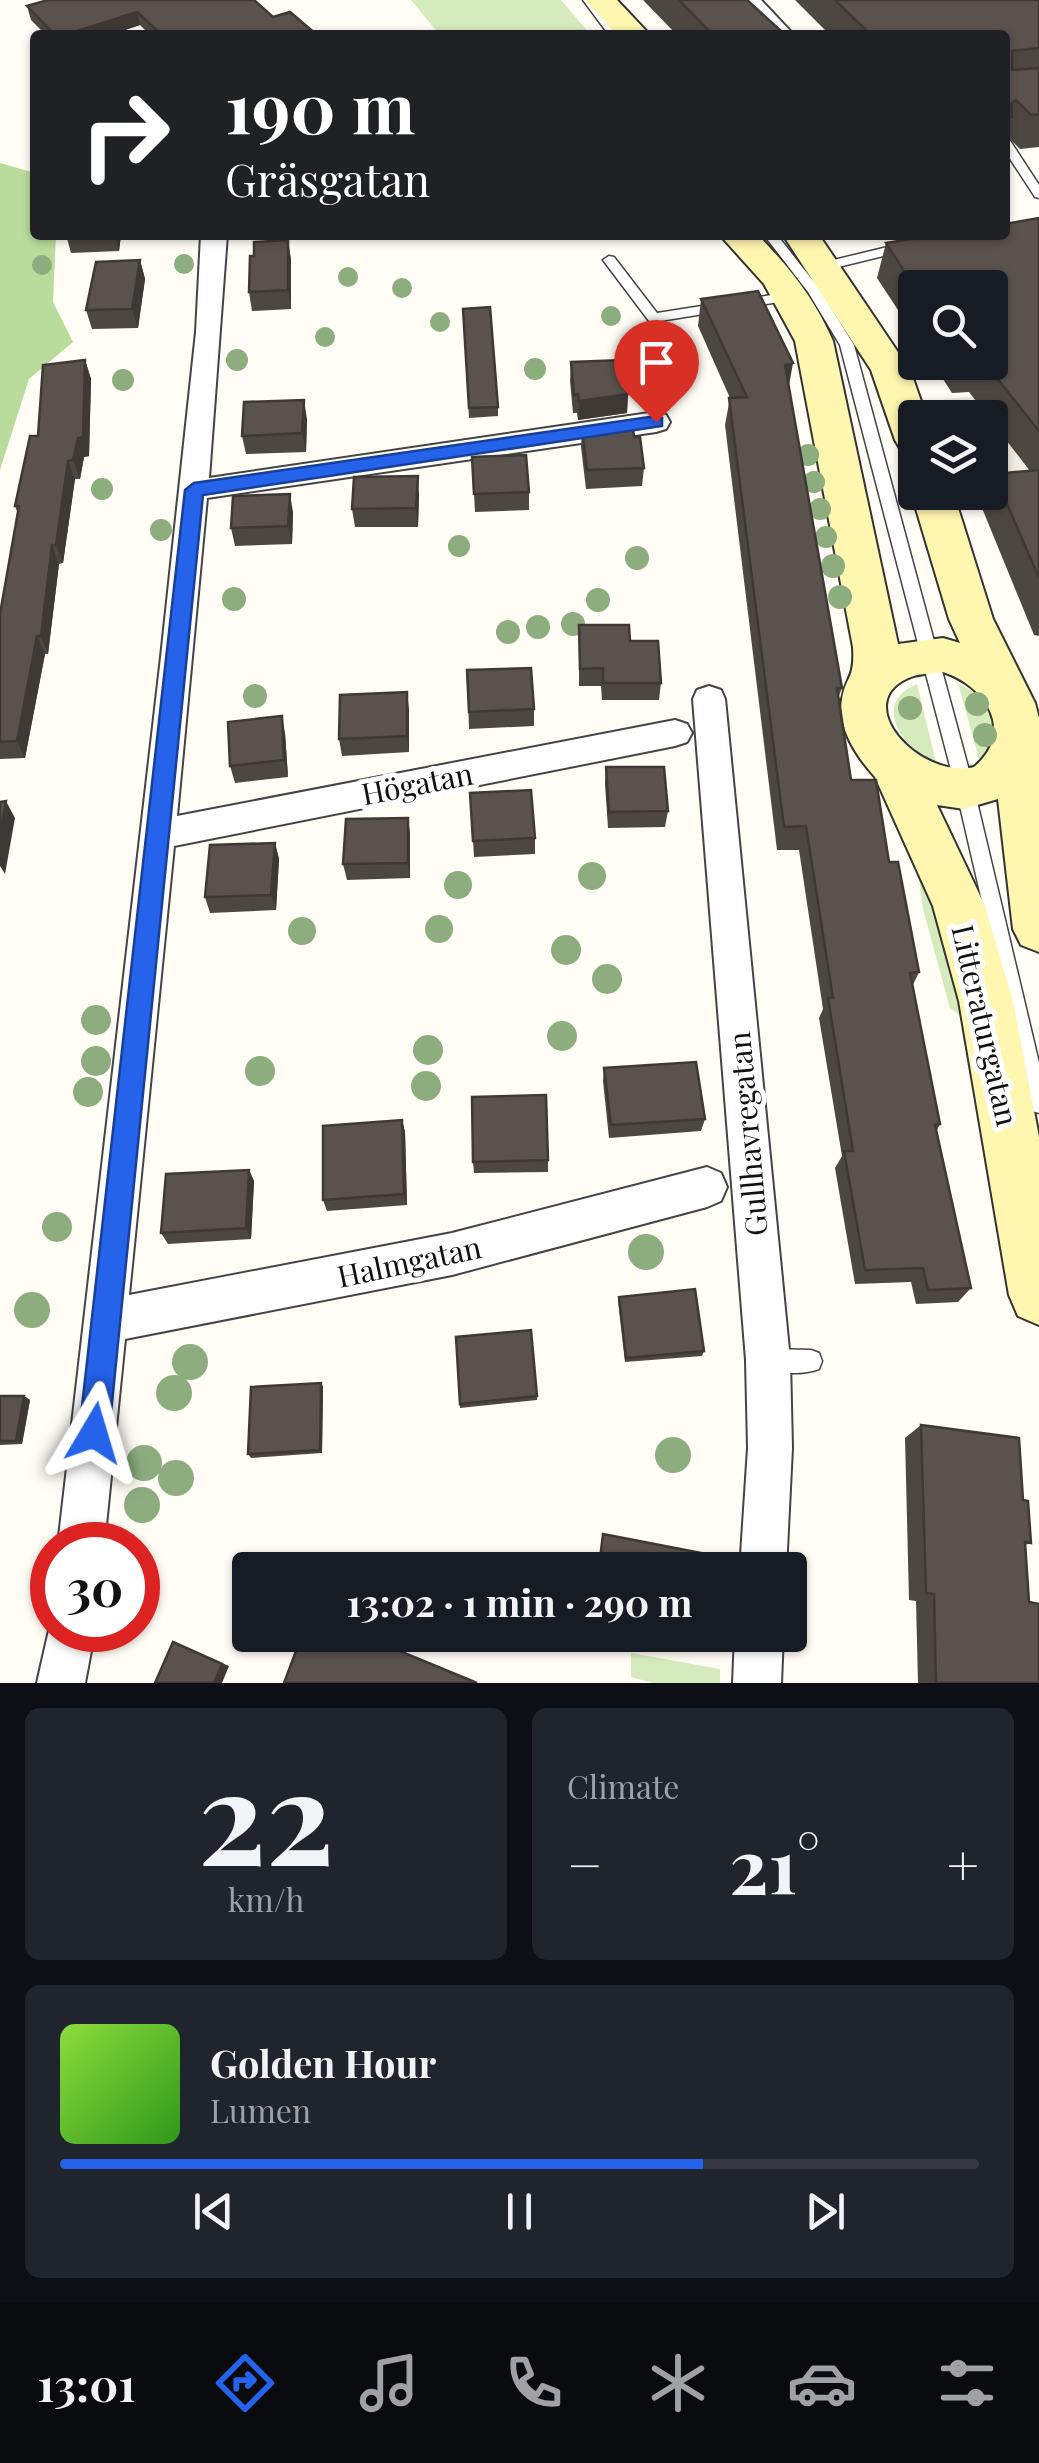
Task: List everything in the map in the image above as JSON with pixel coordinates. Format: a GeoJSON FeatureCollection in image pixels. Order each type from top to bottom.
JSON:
{"type":"FeatureCollection","features":[{"type":"Feature","properties":{"kind":"street"},"geometry":{"type":"LineString","coordinates":[[578,0],[598,30]]}},
{"type":"Feature","properties":{"kind":"street"},"geometry":{"type":"LineString","coordinates":[[600,0],[629,30]]}},
{"type":"Feature","properties":{"kind":"street"},"geometry":{"type":"LineString","coordinates":[[749,0],[779,30]]}},
{"type":"Feature","properties":{"kind":"street"},"geometry":{"type":"LineString","coordinates":[[84,1522],[194,490],[214,240]]}},
{"type":"Feature","properties":{"kind":"street","name":"Litteraturgatan"},"geometry":{"type":"LineString","coordinates":[[745,240],[806,282],[890,370],[901,400]]}},
{"type":"Feature","properties":{"kind":"street","name":"Litteraturgatan"},"geometry":{"type":"LineString","coordinates":[[802,240],[814,341],[876,647],[878,674],[862,703],[864,726],[875,748],[894,767],[958,906],[986,1002],[1039,1295]]}},
{"type":"Feature","properties":{"kind":"street"},"geometry":{"type":"LineString","coordinates":[[194,490],[656,422]]}},
{"type":"Feature","properties":{"kind":"street"},"geometry":{"type":"LineString","coordinates":[[938,510],[972,619],[1015,682],[1033,720],[1028,761],[1027,855],[1039,928]]}},
{"type":"Feature","properties":{"kind":"street"},"geometry":{"type":"LineString","coordinates":[[878,674],[906,658],[929,654],[972,661],[1015,682]]}},
{"type":"Feature","properties":{"kind":"street","name":"Gullhavregatan"},"geometry":{"type":"LineString","coordinates":[[709,700],[768,1360],[770,1448],[764,1552]]}},
{"type":"Feature","properties":{"kind":"street","name":"Högatan"},"geometry":{"type":"LineString","coordinates":[[159,834],[675,733]]}},
{"type":"Feature","properties":{"kind":"street"},"geometry":{"type":"LineString","coordinates":[[894,767],[921,782],[966,789],[997,782],[1028,761]]}},
{"type":"Feature","properties":{"kind":"street","name":"Halmgatan"},"geometry":{"type":"LineString","coordinates":[[107,1321],[452,1254],[708,1188]]}},
{"type":"Feature","properties":{"kind":"street"},"geometry":{"type":"LineString","coordinates":[[61,1683],[67,1652]]}},
{"type":"Feature","properties":{"kind":"street"},"geometry":{"type":"LineString","coordinates":[[757,1683],[759,1652]]}},
{"type":"Feature","properties":{"kind":"lane"},"geometry":{"type":"LineString","coordinates":[[588,0],[611,30]]}},
{"type":"Feature","properties":{"kind":"lane"},"geometry":{"type":"LineString","coordinates":[[1010,150],[1039,194]]}},
{"type":"Feature","properties":{"kind":"lane"},"geometry":{"type":"LineString","coordinates":[[774,240],[813,290],[847,346],[966,789],[1039,1104]]}},
{"type":"Feature","properties":{"kind":"lane"},"geometry":{"type":"LineString","coordinates":[[609,260],[654,318],[806,282],[911,246]]}},
{"type":"Feature","properties":{"kind":"lane"},"geometry":{"type":"LineString","coordinates":[[768,1360],[811,1361]]}},
{"type":"Feature","properties":{"kind":"green space"},"geometry":{"type":"Polygon","coordinates":[[[411,0],[561,0],[587,30],[436,30],[411,0]]]}},
{"type":"Feature","properties":{"kind":"green space"},"geometry":{"type":"Polygon","coordinates":[[[0,163],[30,172],[30,240],[56,240],[53,302],[73,342],[29,379],[0,470],[0,163]]]}},
{"type":"Feature","properties":{"kind":"green space"},"geometry":{"type":"Polygon","coordinates":[[[958,683],[986,699],[1002,730],[988,755],[979,759],[958,683]]]}},
{"type":"Feature","properties":{"kind":"green space"},"geometry":{"type":"Polygon","coordinates":[[[917,684],[936,762],[912,747],[896,726],[896,703],[903,692],[917,684]]]}},
{"type":"Feature","properties":{"kind":"green space"},"geometry":{"type":"Polygon","coordinates":[[[916,859],[922,859],[966,1016],[950,1008],[923,909],[916,859]]]}},
{"type":"Feature","properties":{"kind":"green space"},"geometry":{"type":"Polygon","coordinates":[[[631,1653],[720,1669],[720,1683],[653,1683],[631,1677],[631,1653]]]}},
{"type":"Feature","properties":{"kind":"shaded area"},"geometry":{"type":"Polygon","coordinates":[[[1039,391],[1039,490],[1008,497],[1008,400],[944,399],[1039,391]]]}},
{"type":"Feature","properties":{"kind":"building"},"geometry":{"type":"Polygon","coordinates":[[[48,0],[254,0],[273,17],[290,12],[311,30],[157,30],[137,12],[81,30],[50,30],[27,6],[48,0]]]}},
{"type":"Feature","properties":{"kind":"building"},"geometry":{"type":"Polygon","coordinates":[[[679,0],[747,0],[780,30],[708,30],[679,0]]]}},
{"type":"Feature","properties":{"kind":"building"},"geometry":{"type":"Polygon","coordinates":[[[835,0],[1039,0],[1039,48],[1012,51],[1012,70],[1039,68],[1039,114],[1031,115],[1016,100],[1011,104],[1010,117],[1010,30],[866,30],[835,0]]]}},
{"type":"Feature","properties":{"kind":"building"},"geometry":{"type":"Polygon","coordinates":[[[1039,218],[1039,431],[998,380],[1008,380],[1008,270],[903,270],[886,243],[1010,240],[1010,223],[1039,218]]]}},
{"type":"Feature","properties":{"kind":"building"},"geometry":{"type":"Polygon","coordinates":[[[288,240],[288,290],[249,292],[254,242],[288,240]]]}},
{"type":"Feature","properties":{"kind":"building"},"geometry":{"type":"Polygon","coordinates":[[[140,260],[132,309],[86,310],[96,262],[140,260]]]}},
{"type":"Feature","properties":{"kind":"building"},"geometry":{"type":"Polygon","coordinates":[[[758,291],[793,363],[785,365],[842,688],[837,688],[851,780],[876,780],[889,862],[898,862],[919,972],[910,973],[940,1124],[935,1125],[971,1288],[928,1290],[923,1268],[865,1270],[844,1151],[853,1151],[806,826],[784,827],[729,398],[747,397],[701,299],[758,291]]]}},
{"type":"Feature","properties":{"kind":"building"},"geometry":{"type":"Polygon","coordinates":[[[490,307],[498,407],[469,408],[463,309],[490,307]]]}},
{"type":"Feature","properties":{"kind":"building"},"geometry":{"type":"Polygon","coordinates":[[[85,360],[83,437],[78,438],[73,460],[68,461],[56,545],[52,545],[41,636],[37,636],[17,741],[0,742],[0,614],[19,506],[15,506],[30,436],[38,436],[43,365],[85,360]]]}},
{"type":"Feature","properties":{"kind":"building"},"geometry":{"type":"Polygon","coordinates":[[[624,360],[628,394],[579,401],[578,394],[574,395],[571,362],[624,360]]]}},
{"type":"Feature","properties":{"kind":"building"},"geometry":{"type":"Polygon","coordinates":[[[304,400],[302,433],[242,436],[244,402],[304,400]]]}},
{"type":"Feature","properties":{"kind":"building"},"geometry":{"type":"Polygon","coordinates":[[[632,421],[634,437],[640,437],[644,468],[587,470],[582,428],[632,421]]]}},
{"type":"Feature","properties":{"kind":"building"},"geometry":{"type":"Polygon","coordinates":[[[526,455],[529,492],[474,494],[472,457],[526,455]]]}},
{"type":"Feature","properties":{"kind":"building"},"geometry":{"type":"Polygon","coordinates":[[[1039,470],[1039,578],[1008,506],[1008,473],[1039,470]]]}},
{"type":"Feature","properties":{"kind":"building"},"geometry":{"type":"Polygon","coordinates":[[[418,476],[416,508],[352,509],[354,477],[418,476]]]}},
{"type":"Feature","properties":{"kind":"building"},"geometry":{"type":"Polygon","coordinates":[[[290,494],[288,526],[231,528],[233,496],[290,494]]]}},
{"type":"Feature","properties":{"kind":"building"},"geometry":{"type":"Polygon","coordinates":[[[579,625],[629,625],[630,641],[658,641],[661,683],[603,683],[603,668],[580,669],[579,625]]]}},
{"type":"Feature","properties":{"kind":"building"},"geometry":{"type":"Polygon","coordinates":[[[531,668],[534,709],[469,712],[467,670],[531,668]]]}},
{"type":"Feature","properties":{"kind":"building"},"geometry":{"type":"Polygon","coordinates":[[[407,692],[407,736],[339,739],[340,695],[407,692]]]}},
{"type":"Feature","properties":{"kind":"building"},"geometry":{"type":"Polygon","coordinates":[[[282,716],[284,760],[230,766],[228,722],[282,716]]]}},
{"type":"Feature","properties":{"kind":"building"},"geometry":{"type":"Polygon","coordinates":[[[606,767],[664,767],[668,811],[609,812],[606,767]]]}},
{"type":"Feature","properties":{"kind":"building"},"geometry":{"type":"Polygon","coordinates":[[[531,790],[535,838],[473,841],[470,793],[531,790]]]}},
{"type":"Feature","properties":{"kind":"building"},"geometry":{"type":"Polygon","coordinates":[[[6,801],[0,835],[0,802],[6,801]]]}},
{"type":"Feature","properties":{"kind":"building"},"geometry":{"type":"Polygon","coordinates":[[[408,818],[408,863],[343,864],[346,819],[408,818]]]}},
{"type":"Feature","properties":{"kind":"building"},"geometry":{"type":"Polygon","coordinates":[[[275,843],[271,895],[205,897],[210,845],[275,843]]]}},
{"type":"Feature","properties":{"kind":"building"},"geometry":{"type":"Polygon","coordinates":[[[696,1062],[705,1119],[611,1125],[604,1068],[696,1062]]]}},
{"type":"Feature","properties":{"kind":"building"},"geometry":{"type":"Polygon","coordinates":[[[546,1095],[548,1160],[473,1162],[472,1097],[546,1095]]]}},
{"type":"Feature","properties":{"kind":"building"},"geometry":{"type":"Polygon","coordinates":[[[402,1120],[404,1194],[323,1200],[323,1126],[402,1120]]]}},
{"type":"Feature","properties":{"kind":"building"},"geometry":{"type":"Polygon","coordinates":[[[249,1170],[246,1228],[161,1233],[166,1174],[249,1170]]]}},
{"type":"Feature","properties":{"kind":"building"},"geometry":{"type":"Polygon","coordinates":[[[695,1289],[704,1351],[626,1358],[619,1297],[695,1289]]]}},
{"type":"Feature","properties":{"kind":"building"},"geometry":{"type":"Polygon","coordinates":[[[531,1330],[537,1396],[460,1404],[456,1337],[531,1330]]]}},
{"type":"Feature","properties":{"kind":"building"},"geometry":{"type":"Polygon","coordinates":[[[321,1383],[320,1450],[248,1454],[251,1387],[321,1383]]]}},
{"type":"Feature","properties":{"kind":"building"},"geometry":{"type":"Polygon","coordinates":[[[0,1396],[24,1396],[16,1441],[0,1441],[0,1396]]]}},
{"type":"Feature","properties":{"kind":"building"},"geometry":{"type":"Polygon","coordinates":[[[921,1425],[1019,1438],[1023,1500],[1028,1501],[1031,1543],[1025,1542],[1029,1602],[1039,1604],[1039,1683],[936,1683],[934,1594],[926,1593],[921,1425]]]}},
{"type":"Feature","properties":{"kind":"building"},"geometry":{"type":"Polygon","coordinates":[[[603,1534],[696,1552],[601,1552],[603,1534]]]}},
{"type":"Feature","properties":{"kind":"building"},"geometry":{"type":"Polygon","coordinates":[[[173,1642],[222,1664],[214,1683],[155,1683],[173,1642]]]}},
{"type":"Feature","properties":{"kind":"building"},"geometry":{"type":"Polygon","coordinates":[[[296,1652],[402,1652],[477,1683],[284,1683],[296,1652]]]}},
{"type":"Feature","properties":{"kind":"route"},"geometry":{"type":"LineString","coordinates":[[94,1433],[194,490],[656,422]]}}]}
